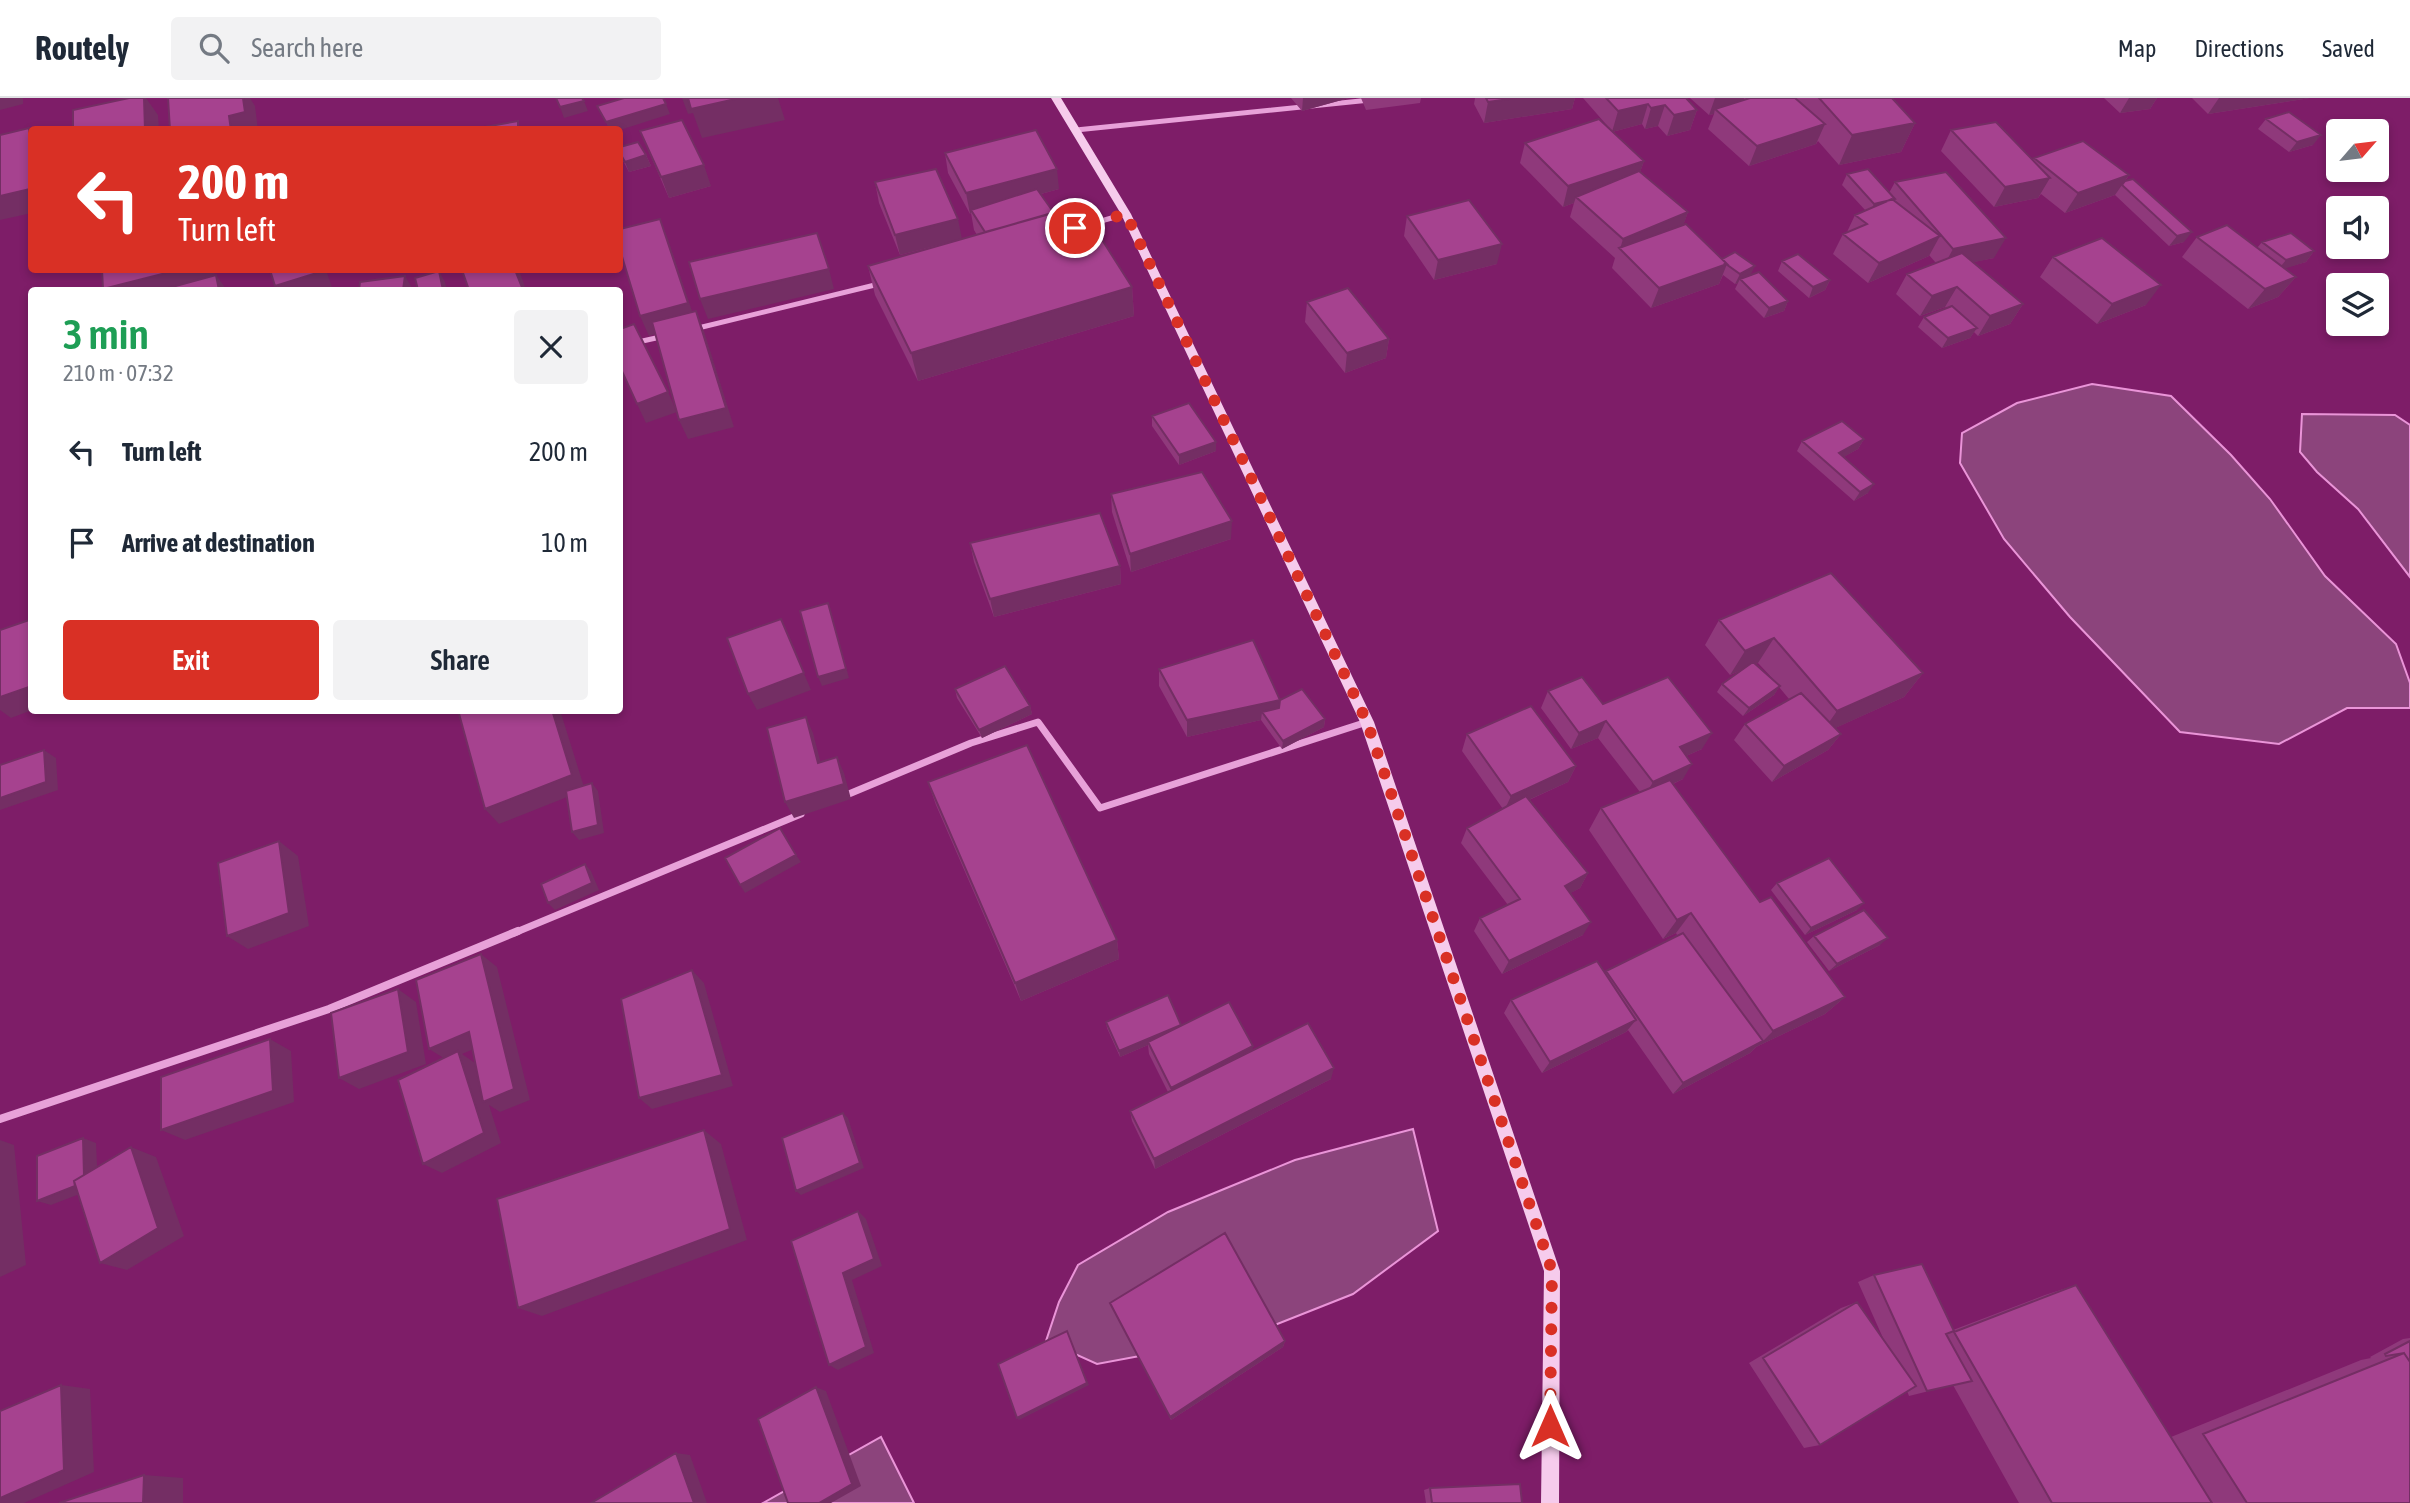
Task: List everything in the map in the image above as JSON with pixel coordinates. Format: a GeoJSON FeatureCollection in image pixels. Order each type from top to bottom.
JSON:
{"type":"FeatureCollection","features":[{"type":"Feature","properties":{"kind":"street"},"geometry":{"type":"LineString","coordinates":[[1055,98],[1126,214],[1367,722],[1552,1271],[1550,1503]]}},
{"type":"Feature","properties":{"kind":"street"},"geometry":{"type":"LineString","coordinates":[[1076,130],[1381,99]]}},
{"type":"Feature","properties":{"kind":"street"},"geometry":{"type":"LineString","coordinates":[[1072,229],[1126,214]]}},
{"type":"Feature","properties":{"kind":"street"},"geometry":{"type":"LineString","coordinates":[[691,330],[885,282]]}},
{"type":"Feature","properties":{"kind":"street"},"geometry":{"type":"LineString","coordinates":[[623,345],[678,333]]}},
{"type":"Feature","properties":{"kind":"street"},"geometry":{"type":"LineString","coordinates":[[830,802],[971,743],[1038,722],[1100,808],[1367,722]]}},
{"type":"Feature","properties":{"kind":"street"},"geometry":{"type":"LineString","coordinates":[[0,1119],[329,1009],[804,812]]}},
{"type":"Feature","properties":{"kind":"shaded area"},"geometry":{"type":"Polygon","coordinates":[[[2092,384],[2171,396],[2231,455],[2270,499],[2325,576],[2396,644],[2410,683],[2410,708],[2347,708],[2279,744],[2180,732],[2070,617],[2004,539],[1960,463],[1962,433],[2017,403],[2092,384]]]}},
{"type":"Feature","properties":{"kind":"shaded area"},"geometry":{"type":"Polygon","coordinates":[[[2302,414],[2395,415],[2410,425],[2410,577],[2358,509],[2317,472],[2300,452],[2302,414]]]}},
{"type":"Feature","properties":{"kind":"shaded area"},"geometry":{"type":"Polygon","coordinates":[[[1413,1129],[1438,1231],[1353,1294],[1247,1336],[1097,1364],[1046,1341],[1059,1302],[1078,1265],[1168,1212],[1295,1160],[1413,1129]]]}},
{"type":"Feature","properties":{"kind":"shaded area"},"geometry":{"type":"Polygon","coordinates":[[[881,1437],[914,1503],[763,1503],[881,1437]]]}},
{"type":"Feature","properties":{"kind":"building"},"geometry":{"type":"Polygon","coordinates":[[[129,98],[144,98],[145,126],[73,126],[73,110],[129,98]]]}},
{"type":"Feature","properties":{"kind":"building"},"geometry":{"type":"Polygon","coordinates":[[[168,98],[243,98],[245,112],[229,116],[230,126],[170,126],[168,98]]]}},
{"type":"Feature","properties":{"kind":"building"},"geometry":{"type":"Polygon","coordinates":[[[556,98],[582,98],[584,101],[560,107],[556,98]]]}},
{"type":"Feature","properties":{"kind":"building"},"geometry":{"type":"Polygon","coordinates":[[[624,98],[663,98],[666,104],[606,122],[597,106],[624,98]]]}},
{"type":"Feature","properties":{"kind":"building"},"geometry":{"type":"Polygon","coordinates":[[[688,98],[740,98],[691,109],[688,98]]]}},
{"type":"Feature","properties":{"kind":"building"},"geometry":{"type":"Polygon","coordinates":[[[1486,98],[1516,98],[1488,102],[1486,98]]]}},
{"type":"Feature","properties":{"kind":"building"},"geometry":{"type":"Polygon","coordinates":[[[1606,98],[1686,98],[1697,110],[1674,115],[1665,105],[1651,108],[1648,104],[1618,111],[1606,98]]]}},
{"type":"Feature","properties":{"kind":"building"},"geometry":{"type":"Polygon","coordinates":[[[1750,98],[1795,98],[1825,124],[1757,146],[1715,109],[1750,98]]]}},
{"type":"Feature","properties":{"kind":"building"},"geometry":{"type":"Polygon","coordinates":[[[1819,98],[1892,98],[1915,123],[1852,135],[1819,98]]]}},
{"type":"Feature","properties":{"kind":"building"},"geometry":{"type":"Polygon","coordinates":[[[2289,112],[2321,135],[2297,142],[2266,119],[2289,112]]]}},
{"type":"Feature","properties":{"kind":"building"},"geometry":{"type":"Polygon","coordinates":[[[1599,119],[1644,161],[1568,186],[1525,143],[1599,119]]]}},
{"type":"Feature","properties":{"kind":"building"},"geometry":{"type":"Polygon","coordinates":[[[682,120],[704,165],[661,177],[640,131],[682,120]]]}},
{"type":"Feature","properties":{"kind":"building"},"geometry":{"type":"Polygon","coordinates":[[[518,121],[518,126],[490,126],[518,121]]]}},
{"type":"Feature","properties":{"kind":"building"},"geometry":{"type":"Polygon","coordinates":[[[1996,122],[2050,178],[2005,187],[1951,130],[1996,122]]]}},
{"type":"Feature","properties":{"kind":"building"},"geometry":{"type":"Polygon","coordinates":[[[28,128],[28,189],[0,196],[0,135],[28,128]]]}},
{"type":"Feature","properties":{"kind":"building"},"geometry":{"type":"Polygon","coordinates":[[[1036,130],[1057,169],[966,193],[945,153],[1036,130]]]}},
{"type":"Feature","properties":{"kind":"building"},"geometry":{"type":"Polygon","coordinates":[[[2083,141],[2129,175],[2078,193],[2034,158],[2083,141]]]}},
{"type":"Feature","properties":{"kind":"building"},"geometry":{"type":"Polygon","coordinates":[[[638,142],[646,155],[625,162],[623,146],[638,142]]]}},
{"type":"Feature","properties":{"kind":"building"},"geometry":{"type":"Polygon","coordinates":[[[936,169],[958,219],[895,235],[875,182],[936,169]]]}},
{"type":"Feature","properties":{"kind":"building"},"geometry":{"type":"Polygon","coordinates":[[[1868,169],[1895,199],[1874,204],[1847,174],[1868,169]]]}},
{"type":"Feature","properties":{"kind":"building"},"geometry":{"type":"Polygon","coordinates":[[[1639,171],[1688,212],[1623,239],[1576,197],[1639,171]]]}},
{"type":"Feature","properties":{"kind":"building"},"geometry":{"type":"Polygon","coordinates":[[[1946,172],[2006,238],[1953,249],[1895,182],[1946,172]]]}},
{"type":"Feature","properties":{"kind":"building"},"geometry":{"type":"Polygon","coordinates":[[[2133,179],[2192,232],[2177,236],[2122,185],[2133,179]]]}},
{"type":"Feature","properties":{"kind":"building"},"geometry":{"type":"Polygon","coordinates":[[[1037,189],[1054,213],[985,232],[971,210],[1037,189]]]}},
{"type":"Feature","properties":{"kind":"building"},"geometry":{"type":"Polygon","coordinates":[[[1892,199],[1940,236],[1879,263],[1843,234],[1867,224],[1855,215],[1892,199]]]}},
{"type":"Feature","properties":{"kind":"building"},"geometry":{"type":"Polygon","coordinates":[[[1469,200],[1502,244],[1438,260],[1407,216],[1469,200]]]}},
{"type":"Feature","properties":{"kind":"building"},"geometry":{"type":"Polygon","coordinates":[[[1080,205],[1132,287],[911,353],[868,266],[1080,205]]]}},
{"type":"Feature","properties":{"kind":"building"},"geometry":{"type":"Polygon","coordinates":[[[660,219],[688,303],[640,316],[623,260],[623,228],[660,219]]]}},
{"type":"Feature","properties":{"kind":"building"},"geometry":{"type":"Polygon","coordinates":[[[1686,224],[1727,264],[1659,288],[1619,248],[1686,224]]]}},
{"type":"Feature","properties":{"kind":"building"},"geometry":{"type":"Polygon","coordinates":[[[2227,225],[2296,277],[2265,289],[2197,237],[2227,225]]]}},
{"type":"Feature","properties":{"kind":"building"},"geometry":{"type":"Polygon","coordinates":[[[817,233],[829,269],[700,299],[689,262],[817,233]]]}},
{"type":"Feature","properties":{"kind":"building"},"geometry":{"type":"Polygon","coordinates":[[[2291,233],[2314,251],[2286,260],[2262,242],[2291,233]]]}},
{"type":"Feature","properties":{"kind":"building"},"geometry":{"type":"Polygon","coordinates":[[[2102,238],[2161,285],[2112,304],[2053,257],[2102,238]]]}},
{"type":"Feature","properties":{"kind":"building"},"geometry":{"type":"Polygon","coordinates":[[[1735,252],[1755,266],[1740,274],[1722,259],[1735,252]]]}},
{"type":"Feature","properties":{"kind":"building"},"geometry":{"type":"Polygon","coordinates":[[[1962,253],[2023,304],[1990,316],[1957,287],[1932,296],[1907,274],[1962,253]]]}},
{"type":"Feature","properties":{"kind":"building"},"geometry":{"type":"Polygon","coordinates":[[[1798,254],[1830,280],[1813,287],[1782,261],[1798,254]]]}},
{"type":"Feature","properties":{"kind":"building"},"geometry":{"type":"Polygon","coordinates":[[[1759,272],[1788,301],[1769,308],[1740,279],[1759,272]]]}},
{"type":"Feature","properties":{"kind":"building"},"geometry":{"type":"Polygon","coordinates":[[[102,273],[166,273],[111,287],[103,287],[102,273]]]}},
{"type":"Feature","properties":{"kind":"building"},"geometry":{"type":"Polygon","coordinates":[[[271,273],[317,273],[275,286],[271,273]]]}},
{"type":"Feature","properties":{"kind":"building"},"geometry":{"type":"Polygon","coordinates":[[[439,273],[442,287],[417,287],[415,278],[439,273]]]}},
{"type":"Feature","properties":{"kind":"building"},"geometry":{"type":"Polygon","coordinates":[[[463,273],[516,273],[522,287],[468,287],[463,273]]]}},
{"type":"Feature","properties":{"kind":"building"},"geometry":{"type":"Polygon","coordinates":[[[216,275],[218,287],[172,287],[216,275]]]}},
{"type":"Feature","properties":{"kind":"building"},"geometry":{"type":"Polygon","coordinates":[[[405,276],[403,287],[359,287],[360,282],[405,276]]]}},
{"type":"Feature","properties":{"kind":"building"},"geometry":{"type":"Polygon","coordinates":[[[1348,288],[1389,339],[1347,353],[1307,302],[1348,288]]]}},
{"type":"Feature","properties":{"kind":"building"},"geometry":{"type":"Polygon","coordinates":[[[1952,306],[1977,328],[1948,338],[1924,317],[1952,306]]]}},
{"type":"Feature","properties":{"kind":"building"},"geometry":{"type":"Polygon","coordinates":[[[696,311],[726,408],[679,420],[652,322],[696,311]]]}},
{"type":"Feature","properties":{"kind":"building"},"geometry":{"type":"Polygon","coordinates":[[[634,324],[668,392],[637,404],[623,374],[623,328],[634,324]]]}},
{"type":"Feature","properties":{"kind":"building"},"geometry":{"type":"Polygon","coordinates":[[[1189,403],[1216,442],[1179,455],[1152,416],[1189,403]]]}},
{"type":"Feature","properties":{"kind":"building"},"geometry":{"type":"Polygon","coordinates":[[[1842,421],[1864,439],[1839,453],[1874,484],[1860,492],[1802,441],[1842,421]]]}},
{"type":"Feature","properties":{"kind":"building"},"geometry":{"type":"Polygon","coordinates":[[[1202,472],[1232,521],[1130,554],[1111,494],[1202,472]]]}},
{"type":"Feature","properties":{"kind":"building"},"geometry":{"type":"Polygon","coordinates":[[[1100,513],[1120,566],[990,599],[970,543],[1100,513]]]}},
{"type":"Feature","properties":{"kind":"building"},"geometry":{"type":"Polygon","coordinates":[[[1831,573],[1923,673],[1837,711],[1774,638],[1745,651],[1719,620],[1831,573]]]}},
{"type":"Feature","properties":{"kind":"building"},"geometry":{"type":"Polygon","coordinates":[[[828,603],[846,669],[818,677],[800,611],[828,603]]]}},
{"type":"Feature","properties":{"kind":"building"},"geometry":{"type":"Polygon","coordinates":[[[781,619],[804,673],[748,694],[727,638],[781,619]]]}},
{"type":"Feature","properties":{"kind":"building"},"geometry":{"type":"Polygon","coordinates":[[[28,620],[28,687],[0,697],[0,630],[28,620]]]}},
{"type":"Feature","properties":{"kind":"building"},"geometry":{"type":"Polygon","coordinates":[[[1253,640],[1280,700],[1187,720],[1159,669],[1253,640]]]}},
{"type":"Feature","properties":{"kind":"building"},"geometry":{"type":"Polygon","coordinates":[[[1753,662],[1780,686],[1749,708],[1722,684],[1753,662]]]}},
{"type":"Feature","properties":{"kind":"building"},"geometry":{"type":"Polygon","coordinates":[[[1005,666],[1030,706],[979,730],[955,689],[1005,666]]]}},
{"type":"Feature","properties":{"kind":"building"},"geometry":{"type":"Polygon","coordinates":[[[1582,677],[1603,704],[1668,677],[1712,733],[1680,747],[1692,764],[1653,782],[1606,721],[1579,733],[1548,691],[1582,677]]]}},
{"type":"Feature","properties":{"kind":"building"},"geometry":{"type":"Polygon","coordinates":[[[1302,689],[1325,719],[1283,741],[1262,712],[1279,708],[1280,700],[1302,689]]]}},
{"type":"Feature","properties":{"kind":"building"},"geometry":{"type":"Polygon","coordinates":[[[1801,693],[1841,734],[1784,766],[1745,724],[1801,693]]]}},
{"type":"Feature","properties":{"kind":"building"},"geometry":{"type":"Polygon","coordinates":[[[1531,706],[1576,766],[1511,796],[1467,734],[1531,706]]]}},
{"type":"Feature","properties":{"kind":"building"},"geometry":{"type":"Polygon","coordinates":[[[459,714],[553,714],[572,775],[485,809],[459,714]]]}},
{"type":"Feature","properties":{"kind":"building"},"geometry":{"type":"Polygon","coordinates":[[[806,717],[818,763],[837,757],[844,784],[785,802],[767,728],[806,717]]]}},
{"type":"Feature","properties":{"kind":"building"},"geometry":{"type":"Polygon","coordinates":[[[1027,745],[1117,940],[1015,983],[928,782],[1027,745]]]}},
{"type":"Feature","properties":{"kind":"building"},"geometry":{"type":"Polygon","coordinates":[[[44,750],[46,782],[0,798],[0,765],[44,750]]]}},
{"type":"Feature","properties":{"kind":"building"},"geometry":{"type":"Polygon","coordinates":[[[1670,780],[1760,902],[1771,897],[1845,997],[1773,1031],[1691,913],[1677,920],[1601,808],[1670,780]]]}},
{"type":"Feature","properties":{"kind":"building"},"geometry":{"type":"Polygon","coordinates":[[[592,783],[598,825],[572,832],[566,791],[592,783]]]}},
{"type":"Feature","properties":{"kind":"building"},"geometry":{"type":"Polygon","coordinates":[[[1526,796],[1588,873],[1565,886],[1591,922],[1509,961],[1480,918],[1520,899],[1467,828],[1526,796]]]}},
{"type":"Feature","properties":{"kind":"building"},"geometry":{"type":"Polygon","coordinates":[[[780,828],[796,855],[740,885],[725,858],[780,828]]]}},
{"type":"Feature","properties":{"kind":"building"},"geometry":{"type":"Polygon","coordinates":[[[279,841],[289,913],[227,936],[218,863],[279,841]]]}},
{"type":"Feature","properties":{"kind":"building"},"geometry":{"type":"Polygon","coordinates":[[[1829,858],[1864,903],[1811,928],[1777,883],[1829,858]]]}},
{"type":"Feature","properties":{"kind":"building"},"geometry":{"type":"Polygon","coordinates":[[[585,864],[592,883],[548,903],[541,884],[585,864]]]}},
{"type":"Feature","properties":{"kind":"building"},"geometry":{"type":"Polygon","coordinates":[[[1864,910],[1888,938],[1837,964],[1814,936],[1864,910]]]}},
{"type":"Feature","properties":{"kind":"building"},"geometry":{"type":"Polygon","coordinates":[[[1683,933],[1763,1041],[1683,1083],[1606,971],[1683,933]]]}},
{"type":"Feature","properties":{"kind":"building"},"geometry":{"type":"Polygon","coordinates":[[[481,954],[514,1089],[483,1102],[469,1032],[429,1049],[416,980],[481,954]]]}},
{"type":"Feature","properties":{"kind":"building"},"geometry":{"type":"Polygon","coordinates":[[[1597,961],[1636,1020],[1550,1062],[1511,1000],[1597,961]]]}},
{"type":"Feature","properties":{"kind":"building"},"geometry":{"type":"Polygon","coordinates":[[[692,970],[722,1075],[639,1098],[621,999],[692,970]]]}},
{"type":"Feature","properties":{"kind":"building"},"geometry":{"type":"Polygon","coordinates":[[[398,989],[408,1052],[339,1078],[331,1013],[398,989]]]}},
{"type":"Feature","properties":{"kind":"building"},"geometry":{"type":"Polygon","coordinates":[[[1168,995],[1181,1025],[1119,1051],[1106,1022],[1168,995]]]}},
{"type":"Feature","properties":{"kind":"building"},"geometry":{"type":"Polygon","coordinates":[[[1229,1002],[1253,1046],[1171,1088],[1148,1042],[1229,1002]]]}},
{"type":"Feature","properties":{"kind":"building"},"geometry":{"type":"Polygon","coordinates":[[[1308,1023],[1334,1068],[1154,1159],[1130,1111],[1308,1023]]]}},
{"type":"Feature","properties":{"kind":"building"},"geometry":{"type":"Polygon","coordinates":[[[270,1039],[273,1091],[161,1130],[161,1077],[270,1039]]]}},
{"type":"Feature","properties":{"kind":"building"},"geometry":{"type":"Polygon","coordinates":[[[458,1051],[484,1133],[423,1164],[398,1080],[458,1051]]]}},
{"type":"Feature","properties":{"kind":"building"},"geometry":{"type":"Polygon","coordinates":[[[843,1113],[860,1163],[796,1191],[782,1138],[843,1113]]]}},
{"type":"Feature","properties":{"kind":"building"},"geometry":{"type":"Polygon","coordinates":[[[704,1130],[730,1229],[518,1308],[497,1199],[704,1130]]]}},
{"type":"Feature","properties":{"kind":"building"},"geometry":{"type":"Polygon","coordinates":[[[83,1138],[84,1175],[74,1181],[75,1186],[37,1201],[37,1156],[83,1138]]]}},
{"type":"Feature","properties":{"kind":"building"},"geometry":{"type":"Polygon","coordinates":[[[131,1147],[158,1228],[100,1263],[74,1181],[131,1147]]]}},
{"type":"Feature","properties":{"kind":"building"},"geometry":{"type":"Polygon","coordinates":[[[858,1211],[874,1259],[843,1273],[866,1347],[829,1365],[791,1241],[858,1211]]]}},
{"type":"Feature","properties":{"kind":"building"},"geometry":{"type":"Polygon","coordinates":[[[1225,1233],[1285,1341],[1170,1417],[1110,1303],[1225,1233]]]}},
{"type":"Feature","properties":{"kind":"building"},"geometry":{"type":"Polygon","coordinates":[[[1922,1264],[1954,1331],[1946,1334],[1972,1381],[1927,1391],[1874,1275],[1922,1264]]]}},
{"type":"Feature","properties":{"kind":"building"},"geometry":{"type":"Polygon","coordinates":[[[2076,1285],[2212,1503],[2052,1503],[1954,1332],[2076,1285]]]}},
{"type":"Feature","properties":{"kind":"building"},"geometry":{"type":"Polygon","coordinates":[[[1857,1302],[1916,1386],[1820,1445],[1763,1358],[1857,1302]]]}},
{"type":"Feature","properties":{"kind":"building"},"geometry":{"type":"Polygon","coordinates":[[[1067,1331],[1087,1383],[1017,1418],[998,1364],[1067,1331]]]}},
{"type":"Feature","properties":{"kind":"building"},"geometry":{"type":"Polygon","coordinates":[[[2410,1341],[2410,1362],[2404,1353],[2386,1356],[2385,1354],[2410,1341]]]}},
{"type":"Feature","properties":{"kind":"building"},"geometry":{"type":"Polygon","coordinates":[[[2404,1353],[2410,1362],[2410,1503],[2247,1503],[2203,1434],[2404,1353]]]}},
{"type":"Feature","properties":{"kind":"building"},"geometry":{"type":"Polygon","coordinates":[[[61,1385],[64,1470],[0,1498],[0,1411],[61,1385]]]}},
{"type":"Feature","properties":{"kind":"building"},"geometry":{"type":"Polygon","coordinates":[[[816,1387],[852,1484],[819,1503],[788,1503],[758,1419],[816,1387]]]}},
{"type":"Feature","properties":{"kind":"building"},"geometry":{"type":"Polygon","coordinates":[[[676,1453],[694,1503],[591,1503],[676,1453]]]}},
{"type":"Feature","properties":{"kind":"building"},"geometry":{"type":"Polygon","coordinates":[[[144,1475],[143,1503],[59,1503],[144,1475]]]}},
{"type":"Feature","properties":{"kind":"building"},"geometry":{"type":"Polygon","coordinates":[[[1520,1484],[1522,1503],[1432,1503],[1430,1488],[1520,1484]]]}},
{"type":"Feature","properties":{"kind":"route"},"geometry":{"type":"LineString","coordinates":[[1075,228],[1126,214],[1367,722],[1552,1271],[1550,1426]]}}]}
